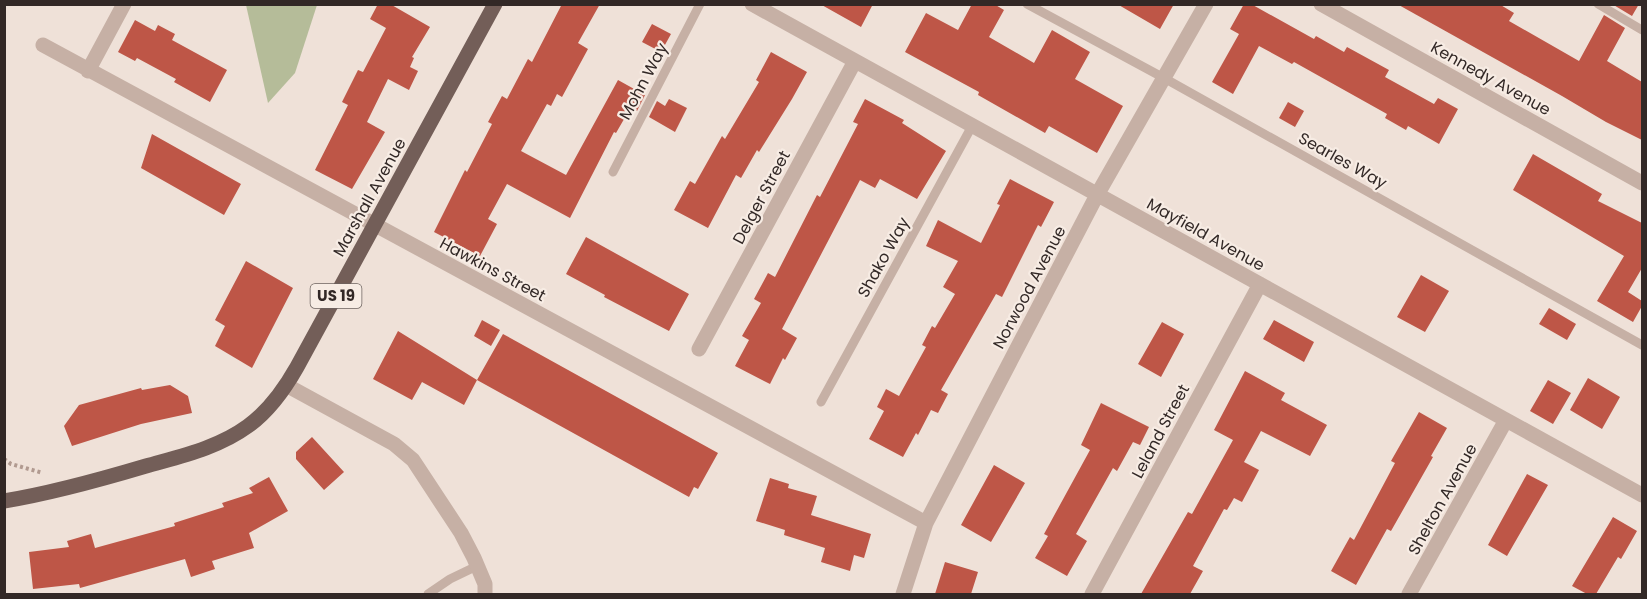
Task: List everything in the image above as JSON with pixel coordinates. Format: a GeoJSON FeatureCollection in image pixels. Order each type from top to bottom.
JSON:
{"type":"FeatureCollection","features":[{"type":"Feature","properties":{"kind":"main road","name":"Marshall Avenue"},"geometry":{"type":"LineString","coordinates":[[4,501],[86,484],[210,446],[248,426],[264,412],[286,385],[495,4]]}},
{"type":"Feature","properties":{"kind":"street"},"geometry":{"type":"LineString","coordinates":[[88,70],[124,4]]}},
{"type":"Feature","properties":{"kind":"street","name":"Mayfield Avenue"},"geometry":{"type":"LineString","coordinates":[[752,4],[1642,495]]}},
{"type":"Feature","properties":{"kind":"street","name":"Norwood Avenue"},"geometry":{"type":"LineString","coordinates":[[903,594],[926,523],[1098,195],[1206,4]]}},
{"type":"Feature","properties":{"kind":"street","name":"Kennedy Avenue"},"geometry":{"type":"LineString","coordinates":[[1321,4],[1642,183]]}},
{"type":"Feature","properties":{"kind":"street","name":"Hawkins Street"},"geometry":{"type":"LineString","coordinates":[[43,45],[926,523]]}},
{"type":"Feature","properties":{"kind":"street","name":"Delger Street"},"geometry":{"type":"LineString","coordinates":[[699,349],[855,61]]}},
{"type":"Feature","properties":{"kind":"street","name":"Leland Street"},"geometry":{"type":"LineString","coordinates":[[1092,594],[1260,284]]}},
{"type":"Feature","properties":{"kind":"street"},"geometry":{"type":"LineString","coordinates":[[286,385],[405,452],[413,460],[461,533],[485,584],[486,594]]}},
{"type":"Feature","properties":{"kind":"street","name":"Shelton Avenue"},"geometry":{"type":"LineString","coordinates":[[1409,594],[1506,420]]}},
{"type":"Feature","properties":{"kind":"lane","name":"Mohn Way"},"geometry":{"type":"LineString","coordinates":[[613,172],[700,4]]}},
{"type":"Feature","properties":{"kind":"lane","name":"Searles Way"},"geometry":{"type":"LineString","coordinates":[[1027,4],[1642,345]]}},
{"type":"Feature","properties":{"kind":"lane"},"geometry":{"type":"LineString","coordinates":[[1598,4],[1642,30]]}},
{"type":"Feature","properties":{"kind":"lane","name":"Shako Way"},"geometry":{"type":"LineString","coordinates":[[821,402],[972,126]]}},
{"type":"Feature","properties":{"kind":"lane"},"geometry":{"type":"LineString","coordinates":[[428,594],[450,579],[477,566]]}},
{"type":"Feature","properties":{"kind":"green space"},"geometry":{"type":"Polygon","coordinates":[[[246,5],[317,5],[295,73],[268,103],[246,5]]]}},
{"type":"Feature","properties":{"kind":"building"},"geometry":{"type":"Polygon","coordinates":[[[378,4],[390,4],[430,27],[412,57],[414,58],[410,67],[418,71],[409,90],[388,79],[367,122],[385,132],[352,189],[315,170],[348,105],[342,102],[358,70],[363,72],[386,28],[370,19],[378,4]]]}},
{"type":"Feature","properties":{"kind":"building"},"geometry":{"type":"Polygon","coordinates":[[[562,4],[600,4],[578,43],[588,49],[562,97],[557,94],[551,106],[547,104],[521,151],[566,175],[618,80],[645,95],[637,111],[631,107],[616,133],[614,132],[570,218],[507,184],[488,219],[497,224],[480,256],[434,232],[465,170],[467,172],[492,124],[488,122],[502,96],[507,99],[528,59],[532,62],[562,4]]]}},
{"type":"Feature","properties":{"kind":"building"},"geometry":{"type":"Polygon","coordinates":[[[820,4],[873,4],[861,27],[820,4]]]}},
{"type":"Feature","properties":{"kind":"building"},"geometry":{"type":"Polygon","coordinates":[[[972,4],[994,4],[1004,10],[989,37],[1034,63],[1052,30],[1090,52],[1075,79],[1123,106],[1097,153],[1049,126],[1045,133],[978,95],[979,92],[905,52],[926,13],[958,30],[972,4]]]}},
{"type":"Feature","properties":{"kind":"building"},"geometry":{"type":"Polygon","coordinates":[[[1117,4],[1174,4],[1160,29],[1117,4]]]}},
{"type":"Feature","properties":{"kind":"building"},"geometry":{"type":"Polygon","coordinates":[[[1244,4],[1251,4],[1314,39],[1316,36],[1344,52],[1347,47],[1389,70],[1385,77],[1434,104],[1438,98],[1458,109],[1439,144],[1408,126],[1406,130],[1385,118],[1387,114],[1294,62],[1292,64],[1259,46],[1233,94],[1212,82],[1239,34],[1230,29],[1244,4]]]}},
{"type":"Feature","properties":{"kind":"building"},"geometry":{"type":"Polygon","coordinates":[[[1397,4],[1499,4],[1514,13],[1509,21],[1579,61],[1604,15],[1625,28],[1607,61],[1642,82],[1642,140],[1606,122],[1397,4]]]}},
{"type":"Feature","properties":{"kind":"building"},"geometry":{"type":"Polygon","coordinates":[[[1612,4],[1639,4],[1632,16],[1612,4]]]}},
{"type":"Feature","properties":{"kind":"building"},"geometry":{"type":"Polygon","coordinates":[[[135,20],[155,31],[158,25],[175,34],[172,40],[227,70],[210,102],[174,82],[176,79],[137,58],[135,61],[118,52],[135,20]]]}},
{"type":"Feature","properties":{"kind":"building"},"geometry":{"type":"Polygon","coordinates":[[[652,24],[671,34],[661,52],[642,42],[652,24]]]}},
{"type":"Feature","properties":{"kind":"building"},"geometry":{"type":"Polygon","coordinates":[[[771,52],[807,72],[759,152],[757,150],[741,178],[736,175],[708,228],[674,210],[690,181],[695,184],[722,136],[725,139],[759,82],[756,80],[771,52]]]}},
{"type":"Feature","properties":{"kind":"building"},"geometry":{"type":"Polygon","coordinates":[[[669,99],[687,108],[675,132],[649,117],[657,101],[665,106],[669,99]]]}},
{"type":"Feature","properties":{"kind":"building"},"geometry":{"type":"Polygon","coordinates":[[[865,99],[904,120],[902,123],[946,151],[917,199],[880,179],[875,188],[860,180],[782,329],[797,338],[785,360],[783,358],[770,384],[735,366],[749,340],[742,336],[761,303],[754,299],[768,273],[775,277],[817,195],[820,197],[858,124],[853,122],[865,99]]]}},
{"type":"Feature","properties":{"kind":"building"},"geometry":{"type":"Polygon","coordinates":[[[1288,102],[1304,111],[1295,127],[1279,118],[1288,102]]]}},
{"type":"Feature","properties":{"kind":"building"},"geometry":{"type":"Polygon","coordinates":[[[152,134],[241,184],[224,215],[141,168],[152,134]]]}},
{"type":"Feature","properties":{"kind":"building"},"geometry":{"type":"Polygon","coordinates":[[[1533,154],[1602,194],[1598,201],[1642,223],[1642,268],[1628,292],[1642,301],[1642,306],[1633,322],[1597,301],[1624,256],[1513,190],[1533,154]]]}},
{"type":"Feature","properties":{"kind":"building"},"geometry":{"type":"Polygon","coordinates":[[[1010,179],[1054,202],[1041,227],[1038,225],[1002,297],[996,294],[941,390],[948,394],[938,413],[931,410],[903,457],[869,439],[884,411],[877,407],[886,389],[899,396],[926,347],[922,345],[932,326],[935,328],[955,294],[943,287],[958,261],[926,246],[938,220],[981,243],[1010,179]]]}},
{"type":"Feature","properties":{"kind":"building"},"geometry":{"type":"Polygon","coordinates":[[[586,237],[689,294],[669,331],[566,274],[586,237]]]}},
{"type":"Feature","properties":{"kind":"building"},"geometry":{"type":"Polygon","coordinates":[[[246,261],[293,288],[252,368],[215,346],[225,326],[215,320],[246,261]]]}},
{"type":"Feature","properties":{"kind":"building"},"geometry":{"type":"Polygon","coordinates":[[[1421,275],[1449,291],[1425,332],[1397,317],[1421,275]]]}},
{"type":"Feature","properties":{"kind":"building"},"geometry":{"type":"Polygon","coordinates":[[[1549,308],[1576,324],[1567,340],[1539,324],[1549,308]]]}},
{"type":"Feature","properties":{"kind":"building"},"geometry":{"type":"Polygon","coordinates":[[[482,320],[500,330],[491,346],[474,336],[482,320]]]}},
{"type":"Feature","properties":{"kind":"building"},"geometry":{"type":"Polygon","coordinates":[[[1274,320],[1314,342],[1304,362],[1263,339],[1274,320]]]}},
{"type":"Feature","properties":{"kind":"building"},"geometry":{"type":"Polygon","coordinates":[[[1162,322],[1184,334],[1161,377],[1138,364],[1162,322]]]}},
{"type":"Feature","properties":{"kind":"building"},"geometry":{"type":"Polygon","coordinates":[[[398,331],[477,380],[464,405],[422,382],[412,400],[373,379],[398,331]]]}},
{"type":"Feature","properties":{"kind":"building"},"geometry":{"type":"Polygon","coordinates":[[[503,334],[718,453],[698,489],[694,487],[689,497],[477,380],[503,334]]]}},
{"type":"Feature","properties":{"kind":"building"},"geometry":{"type":"Polygon","coordinates":[[[1245,371],[1285,393],[1281,400],[1327,425],[1310,456],[1261,431],[1244,462],[1259,470],[1242,502],[1234,498],[1227,510],[1224,509],[1193,566],[1203,571],[1190,594],[1141,594],[1188,512],[1192,514],[1233,440],[1214,430],[1245,371]]]}},
{"type":"Feature","properties":{"kind":"building"},"geometry":{"type":"Polygon","coordinates":[[[1588,378],[1620,397],[1602,429],[1570,410],[1588,378]]]}},
{"type":"Feature","properties":{"kind":"building"},"geometry":{"type":"Polygon","coordinates":[[[1548,380],[1571,393],[1553,424],[1530,411],[1548,380]]]}},
{"type":"Feature","properties":{"kind":"building"},"geometry":{"type":"Polygon","coordinates":[[[170,385],[188,396],[192,413],[141,424],[72,446],[64,426],[79,405],[141,388],[142,390],[170,385]]]}},
{"type":"Feature","properties":{"kind":"building"},"geometry":{"type":"Polygon","coordinates":[[[1101,403],[1149,427],[1140,445],[1133,442],[1117,471],[1113,468],[1076,534],[1087,541],[1067,576],[1035,558],[1048,536],[1044,534],[1090,450],[1081,445],[1101,403]]]}},
{"type":"Feature","properties":{"kind":"building"},"geometry":{"type":"Polygon","coordinates":[[[1419,412],[1447,428],[1391,531],[1387,529],[1356,585],[1331,571],[1350,537],[1354,540],[1395,463],[1391,461],[1419,412]]]}},
{"type":"Feature","properties":{"kind":"building"},"geometry":{"type":"Polygon","coordinates":[[[312,437],[344,472],[324,490],[296,459],[296,452],[312,437]]]}},
{"type":"Feature","properties":{"kind":"building"},"geometry":{"type":"Polygon","coordinates":[[[994,465],[1025,483],[991,542],[961,525],[994,465]]]}},
{"type":"Feature","properties":{"kind":"building"},"geometry":{"type":"Polygon","coordinates":[[[1527,474],[1548,485],[1507,556],[1488,545],[1527,474]]]}},
{"type":"Feature","properties":{"kind":"building"},"geometry":{"type":"Polygon","coordinates":[[[269,477],[288,511],[249,533],[254,548],[212,561],[215,569],[191,577],[185,559],[80,588],[79,584],[33,589],[29,552],[69,547],[67,541],[91,534],[95,548],[175,526],[174,523],[224,507],[222,503],[253,493],[249,488],[269,477]]]}},
{"type":"Feature","properties":{"kind":"building"},"geometry":{"type":"Polygon","coordinates":[[[770,478],[789,484],[788,488],[817,496],[811,515],[871,534],[864,558],[854,555],[850,571],[821,562],[825,548],[784,535],[785,530],[756,521],[770,478]]]}},
{"type":"Feature","properties":{"kind":"building"},"geometry":{"type":"Polygon","coordinates":[[[1613,517],[1637,531],[1621,559],[1618,557],[1596,594],[1587,594],[1572,586],[1613,517]]]}},
{"type":"Feature","properties":{"kind":"building"},"geometry":{"type":"Polygon","coordinates":[[[945,562],[978,572],[971,594],[935,594],[945,562]]]}}]}
